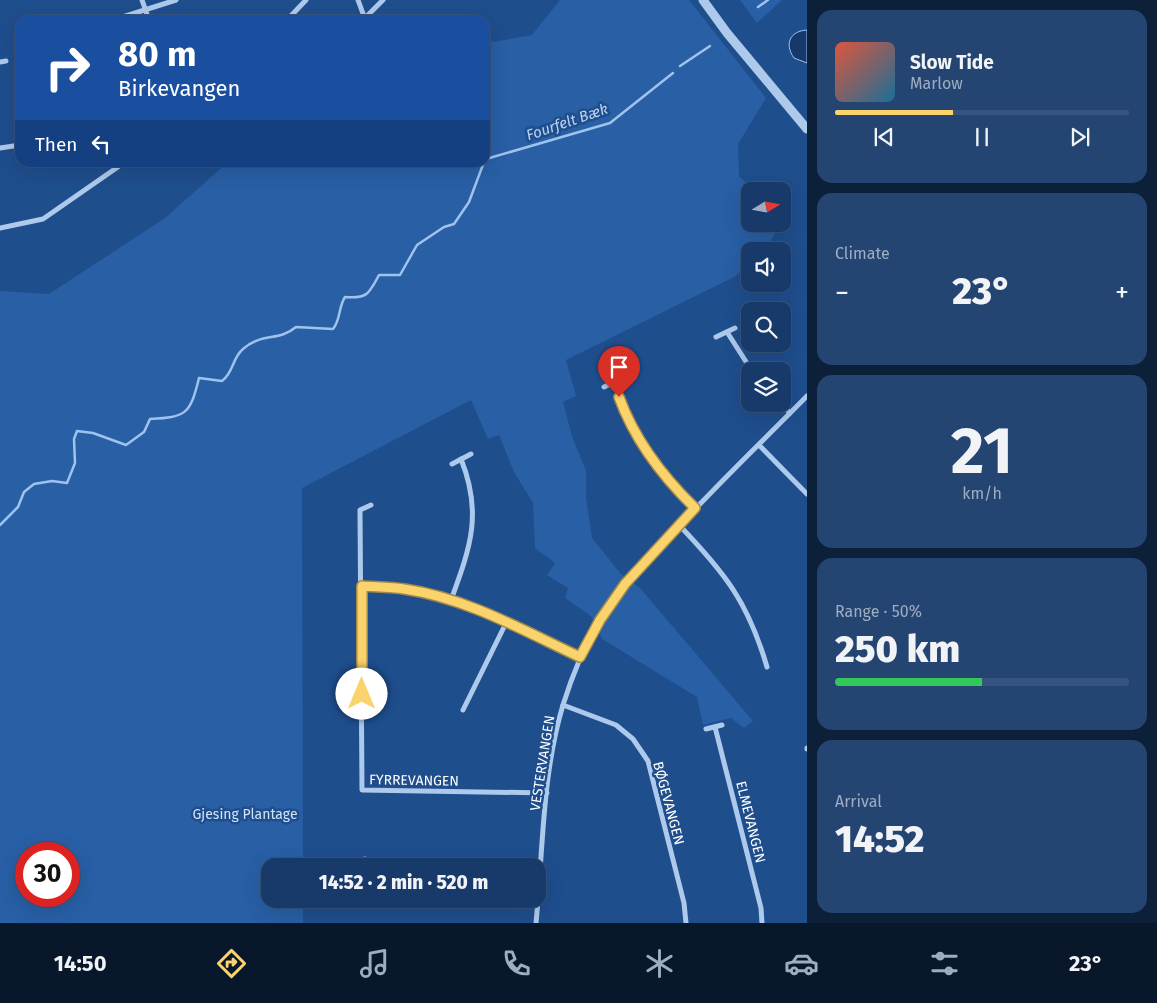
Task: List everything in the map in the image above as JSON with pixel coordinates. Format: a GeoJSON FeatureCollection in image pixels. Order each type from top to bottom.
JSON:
{"type":"FeatureCollection","features":[{"type":"Feature","properties":{"kind":"street"},"geometry":{"type":"LineString","coordinates":[[142,0],[146,15]]}},
{"type":"Feature","properties":{"kind":"street"},"geometry":{"type":"LineString","coordinates":[[128,15],[176,0]]}},
{"type":"Feature","properties":{"kind":"street"},"geometry":{"type":"LineString","coordinates":[[292,15],[306,0]]}},
{"type":"Feature","properties":{"kind":"street"},"geometry":{"type":"LineString","coordinates":[[358,0],[363,15]]}},
{"type":"Feature","properties":{"kind":"street"},"geometry":{"type":"LineString","coordinates":[[368,15],[383,0]]}},
{"type":"Feature","properties":{"kind":"street"},"geometry":{"type":"LineString","coordinates":[[703,0],[727,34],[807,129]]}},
{"type":"Feature","properties":{"kind":"street"},"geometry":{"type":"LineString","coordinates":[[0,148],[15,146]]}},
{"type":"Feature","properties":{"kind":"street"},"geometry":{"type":"LineString","coordinates":[[0,228],[44,219],[118,167]]}},
{"type":"Feature","properties":{"kind":"street"},"geometry":{"type":"LineString","coordinates":[[716,337],[735,328]]}},
{"type":"Feature","properties":{"kind":"street"},"geometry":{"type":"LineString","coordinates":[[727,332],[746,362]]}},
{"type":"Feature","properties":{"kind":"street"},"geometry":{"type":"LineString","coordinates":[[604,387],[624,378]]}},
{"type":"Feature","properties":{"kind":"street"},"geometry":{"type":"LineString","coordinates":[[614,382],[638,438],[654,464],[695,508]]}},
{"type":"Feature","properties":{"kind":"street","name":"VESTERVANGEN"},"geometry":{"type":"LineString","coordinates":[[541,858],[547,792],[556,735],[580,657],[600,620],[625,584],[679,525],[807,396]]}},
{"type":"Feature","properties":{"kind":"street"},"geometry":{"type":"LineString","coordinates":[[759,445],[799,483],[807,494]]}},
{"type":"Feature","properties":{"kind":"street"},"geometry":{"type":"LineString","coordinates":[[452,464],[471,454]]}},
{"type":"Feature","properties":{"kind":"street"},"geometry":{"type":"LineString","coordinates":[[451,600],[466,557],[474,518],[468,478],[461,459]]}},
{"type":"Feature","properties":{"kind":"street","name":"FYRREVANGEN"},"geometry":{"type":"LineString","coordinates":[[370,505],[360,510],[362,790],[547,792]]}},
{"type":"Feature","properties":{"kind":"street"},"geometry":{"type":"LineString","coordinates":[[679,525],[716,564],[734,590],[757,636],[767,667]]}},
{"type":"Feature","properties":{"kind":"street"},"geometry":{"type":"LineString","coordinates":[[362,586],[405,589],[451,600],[506,622],[580,657]]}},
{"type":"Feature","properties":{"kind":"street"},"geometry":{"type":"LineString","coordinates":[[463,710],[506,622]]}},
{"type":"Feature","properties":{"kind":"street","name":"BØGEVANGEN"},"geometry":{"type":"LineString","coordinates":[[564,705],[616,725],[633,739],[648,761],[684,903],[686,923]]}},
{"type":"Feature","properties":{"kind":"street"},"geometry":{"type":"LineString","coordinates":[[706,729],[722,725]]}},
{"type":"Feature","properties":{"kind":"street","name":"ELMEVANGEN"},"geometry":{"type":"LineString","coordinates":[[715,727],[761,908],[762,923]]}},
{"type":"Feature","properties":{"kind":"street","name":"VESTERVANGEN"},"geometry":{"type":"LineString","coordinates":[[536,923],[537,908]]}},
{"type":"Feature","properties":{"kind":"green space","name":"Gjesing Plantage"},"geometry":{"type":"Polygon","coordinates":[[[560,0],[689,0],[766,98],[738,144],[739,176],[745,182],[741,182],[741,232],[776,232],[770,242],[741,242],[741,272],[734,277],[566,360],[576,396],[563,402],[572,436],[586,471],[586,497],[592,538],[620,573],[640,588],[753,721],[744,728],[731,718],[703,725],[697,697],[602,639],[591,616],[565,598],[568,588],[547,575],[555,563],[535,548],[533,503],[514,472],[499,435],[488,439],[471,400],[302,488],[303,858],[261,858],[261,908],[303,908],[303,923],[0,923],[0,291],[49,294],[165,218],[222,167],[490,167],[490,40],[493,42],[532,35],[560,0]]]}},
{"type":"Feature","properties":{"kind":"green space"},"geometry":{"type":"Polygon","coordinates":[[[740,0],[782,0],[757,23],[740,0]]]}},
{"type":"Feature","properties":{"kind":"shaded area"},"geometry":{"type":"Polygon","coordinates":[[[807,30],[807,63],[794,58],[789,48],[789,43],[796,33],[807,30]]]}},
{"type":"Feature","properties":{"kind":"waterway"},"geometry":{"type":"LineString","coordinates":[[758,7],[768,0]]}},
{"type":"Feature","properties":{"kind":"waterway"},"geometry":{"type":"LineString","coordinates":[[680,66],[710,46]]}},
{"type":"Feature","properties":{"kind":"waterway","name":"Fourfelt Bæk"},"geometry":{"type":"LineString","coordinates":[[490,158],[610,123],[673,73]]}},
{"type":"Feature","properties":{"kind":"waterway","name":"Fourfelt Bæk"},"geometry":{"type":"LineString","coordinates":[[0,525],[18,507],[24,492],[34,484],[52,481],[67,483],[75,463],[74,439],[77,431],[93,433],[126,445],[144,432],[150,419],[172,417],[185,412],[193,400],[199,378],[222,381],[229,373],[239,353],[257,340],[283,334],[296,327],[333,329],[345,297],[363,296],[370,291],[379,275],[400,275],[417,245],[444,227],[454,224],[469,202],[482,167]]}},
{"type":"Feature","properties":{"kind":"route"},"geometry":{"type":"LineString","coordinates":[[362,694],[362,586],[405,589],[453,601],[479,610],[580,657],[600,620],[625,584],[695,508],[654,464],[638,438],[619,397]]}}]}
